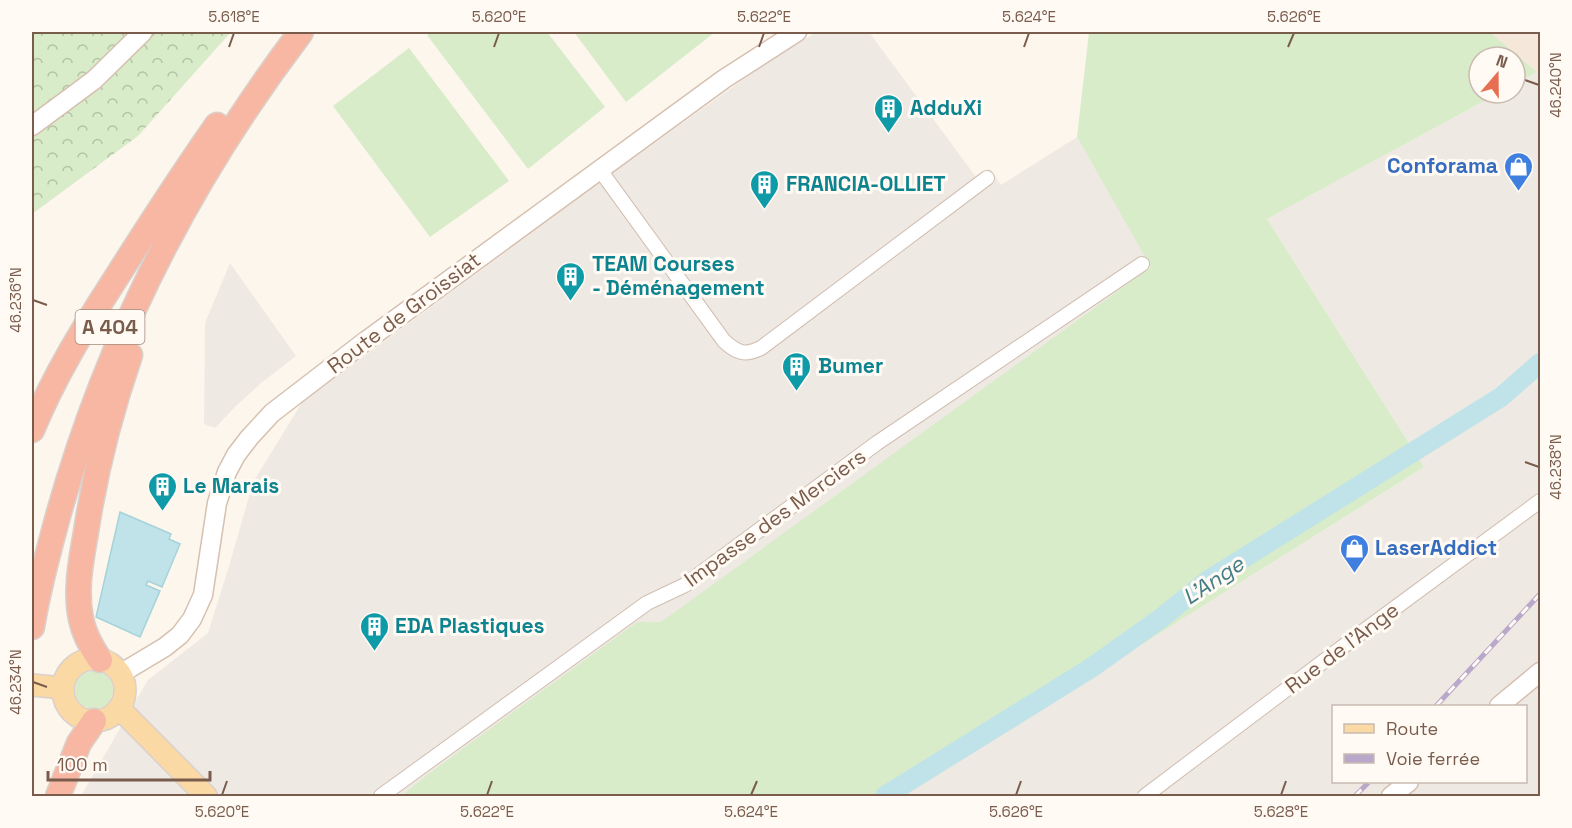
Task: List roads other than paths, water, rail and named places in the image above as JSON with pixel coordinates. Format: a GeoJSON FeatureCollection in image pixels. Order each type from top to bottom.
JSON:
{"type":"FeatureCollection","features":[{"type":"Feature","properties":{"kind":"highway","name":"A 404"},"geometry":{"type":"LineString","coordinates":[[32,559],[67,438],[112,321],[130,283],[172,202],[226,112],[283,32]]}},
{"type":"Feature","properties":{"kind":"highway","name":"A 404"},"geometry":{"type":"LineString","coordinates":[[32,627],[52,537],[67,483],[103,383],[131,315],[170,236],[215,157],[263,83],[301,32]]}},
{"type":"Feature","properties":{"kind":"highway"},"geometry":{"type":"LineString","coordinates":[[32,430],[64,364],[100,302],[170,193],[226,112]]}},
{"type":"Feature","properties":{"kind":"highway"},"geometry":{"type":"LineString","coordinates":[[100,660],[87,637],[79,606],[81,568],[89,511],[112,410],[170,236]]}},
{"type":"Feature","properties":{"kind":"highway"},"geometry":{"type":"LineString","coordinates":[[58,796],[79,743],[94,721]]}},
{"type":"Feature","properties":{"kind":"main road"},"geometry":{"type":"LineString","coordinates":[[32,126],[94,80],[143,32]]}},
{"type":"Feature","properties":{"kind":"main road","name":"Route de Groissiat"},"geometry":{"type":"LineString","coordinates":[[120,674],[165,646],[180,634],[192,619],[203,595],[220,489],[236,455],[272,413],[724,79],[797,32]]}},
{"type":"Feature","properties":{"kind":"main road"},"geometry":{"type":"LineString","coordinates":[[92,659],[100,660],[108,663],[120,674],[125,689],[124,697],[119,708],[110,716],[94,721],[81,718],[67,705],[63,695],[65,678],[76,665],[92,659]]}},
{"type":"Feature","properties":{"kind":"main road"},"geometry":{"type":"LineString","coordinates":[[1500,705],[1540,672]]}},
{"type":"Feature","properties":{"kind":"main road"},"geometry":{"type":"LineString","coordinates":[[32,685],[63,688]]}},
{"type":"Feature","properties":{"kind":"main road"},"geometry":{"type":"LineString","coordinates":[[119,708],[206,796]]}},
{"type":"Feature","properties":{"kind":"main road"},"geometry":{"type":"LineString","coordinates":[[1391,796],[1408,783]]}},
{"type":"Feature","properties":{"kind":"street"},"geometry":{"type":"LineString","coordinates":[[600,170],[724,341],[732,348],[742,352],[753,352],[761,348],[987,178]]}},
{"type":"Feature","properties":{"kind":"street","name":"Impasse des Merciers"},"geometry":{"type":"LineString","coordinates":[[381,796],[647,603],[685,585],[878,443],[1142,264]]}},
{"type":"Feature","properties":{"kind":"street","name":"Rue de l'Ange"},"geometry":{"type":"LineString","coordinates":[[1145,796],[1540,501]]}},
{"type":"Feature","properties":{"kind":"water"},"geometry":{"type":"Polygon","coordinates":[[[120,512],[171,534],[169,539],[180,544],[162,587],[148,581],[146,585],[160,591],[140,637],[96,617],[120,512]]]}},
{"type":"Feature","properties":{"kind":"waterway","name":"L'Ange"},"geometry":{"type":"LineString","coordinates":[[885,796],[1091,668],[1160,619],[1207,581],[1501,397],[1540,363]]}},
{"type":"Feature","properties":{"kind":"railway"},"geometry":{"type":"LineString","coordinates":[[1437,705],[1540,594]]}},
{"type":"Feature","properties":{"kind":"railway"},"geometry":{"type":"LineString","coordinates":[[1355,796],[1368,783]]}},
{"type":"Feature","properties":{"kind":"place","name":"AdduXi"},"geometry":{"type":"Point","coordinates":[889,134]}},
{"type":"Feature","properties":{"kind":"place","name":"Conforama"},"geometry":{"type":"Point","coordinates":[1519,192]}},
{"type":"Feature","properties":{"kind":"place","name":"FRANCIA-OLLIET"},"geometry":{"type":"Point","coordinates":[765,210]}},
{"type":"Feature","properties":{"kind":"place","name":"TEAM Courses - Déménagement"},"geometry":{"type":"Point","coordinates":[571,302]}},
{"type":"Feature","properties":{"kind":"place","name":"Bumer"},"geometry":{"type":"Point","coordinates":[797,392]}},
{"type":"Feature","properties":{"kind":"place","name":"Le Marais"},"geometry":{"type":"Point","coordinates":[162,512]}},
{"type":"Feature","properties":{"kind":"place","name":"LaserAddict"},"geometry":{"type":"Point","coordinates":[1354,574]}},
{"type":"Feature","properties":{"kind":"place","name":"EDA Plastiques"},"geometry":{"type":"Point","coordinates":[374,652]}}]}
